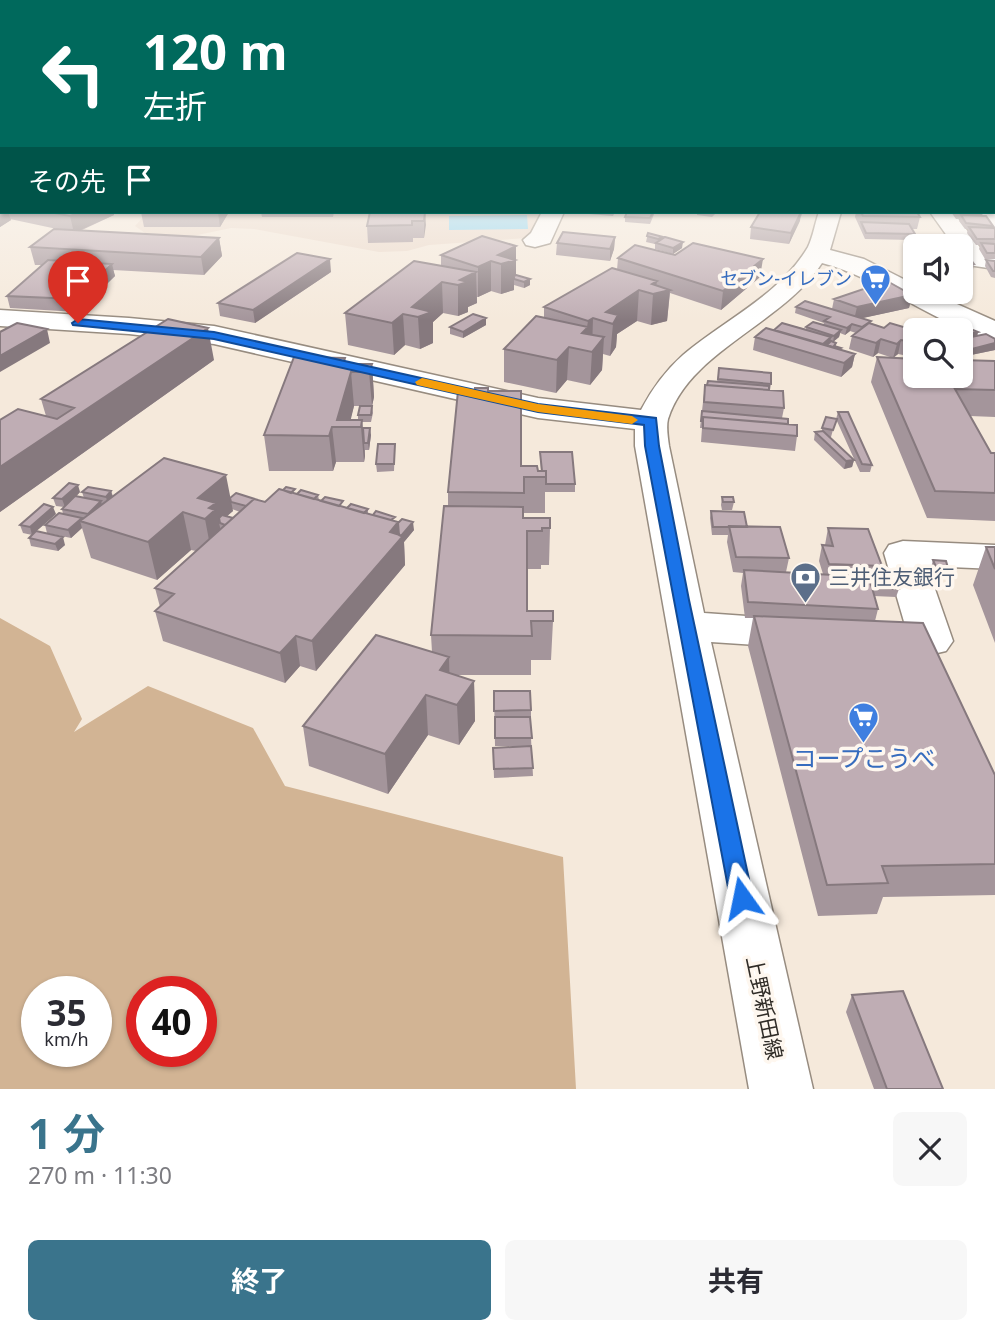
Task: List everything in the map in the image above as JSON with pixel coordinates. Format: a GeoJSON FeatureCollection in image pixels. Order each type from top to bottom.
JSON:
{"type":"FeatureCollection","features":[{"type":"Feature","properties":{"kind":"street"},"geometry":{"type":"LineString","coordinates":[[535,240],[542,238],[548,220]]}},
{"type":"Feature","properties":{"kind":"street"},"geometry":{"type":"LineString","coordinates":[[0,318],[129,326],[214,335],[538,408],[651,421],[660,403],[692,359],[763,310],[802,274],[828,232],[829,220]]}},
{"type":"Feature","properties":{"kind":"street"},"geometry":{"type":"LineString","coordinates":[[947,220],[977,260],[995,261]]}},
{"type":"Feature","properties":{"kind":"street"},"geometry":{"type":"LineString","coordinates":[[815,254],[855,264],[934,305],[995,331]]}},
{"type":"Feature","properties":{"kind":"street","name":"上野新田線"},"geometry":{"type":"LineString","coordinates":[[651,421],[652,446],[686,626],[781,1089]]}},
{"type":"Feature","properties":{"kind":"street"},"geometry":{"type":"LineString","coordinates":[[686,626],[931,641],[903,553],[995,557]]}},
{"type":"Feature","properties":{"kind":"shaded area"},"geometry":{"type":"Polygon","coordinates":[[[141,220],[542,220],[537,235],[527,238],[429,245],[407,251],[379,252],[254,229],[231,228],[188,237],[145,233],[135,226],[141,220]]]}},
{"type":"Feature","properties":{"kind":"shaded area"},"geometry":{"type":"Polygon","coordinates":[[[0,618],[50,646],[82,719],[74,732],[148,686],[253,728],[285,786],[563,857],[576,1089],[0,1089],[0,618]]]}},
{"type":"Feature","properties":{"kind":"water"},"geometry":{"type":"Polygon","coordinates":[[[449,220],[527,220],[528,229],[449,230],[449,220]]]}},
{"type":"Feature","properties":{"kind":"building"},"geometry":{"type":"Polygon","coordinates":[[[368,220],[424,220],[412,221],[412,225],[367,226],[368,220]]]}},
{"type":"Feature","properties":{"kind":"building"},"geometry":{"type":"Polygon","coordinates":[[[755,220],[797,220],[791,233],[751,227],[755,220]]]}},
{"type":"Feature","properties":{"kind":"building"},"geometry":{"type":"Polygon","coordinates":[[[964,220],[989,220],[993,226],[966,223],[964,220]]]}},
{"type":"Feature","properties":{"kind":"building"},"geometry":{"type":"Polygon","coordinates":[[[861,222],[909,224],[915,234],[866,233],[861,222]]]}},
{"type":"Feature","properties":{"kind":"building"},"geometry":{"type":"Polygon","coordinates":[[[969,227],[994,228],[995,239],[977,239],[969,227]]]}},
{"type":"Feature","properties":{"kind":"building"},"geometry":{"type":"Polygon","coordinates":[[[54,229],[219,238],[201,257],[30,247],[54,229]]]}},
{"type":"Feature","properties":{"kind":"building"},"geometry":{"type":"Polygon","coordinates":[[[563,232],[615,237],[610,249],[557,243],[563,232]]]}},
{"type":"Feature","properties":{"kind":"building"},"geometry":{"type":"Polygon","coordinates":[[[648,233],[663,237],[658,239],[647,236],[648,233]]]}},
{"type":"Feature","properties":{"kind":"building"},"geometry":{"type":"Polygon","coordinates":[[[482,236],[516,246],[498,255],[515,260],[501,264],[491,261],[478,267],[441,255],[482,236]]]}},
{"type":"Feature","properties":{"kind":"building"},"geometry":{"type":"Polygon","coordinates":[[[665,237],[683,242],[673,248],[656,243],[665,237]]]}},
{"type":"Feature","properties":{"kind":"building"},"geometry":{"type":"Polygon","coordinates":[[[693,243],[763,259],[723,291],[618,258],[635,245],[675,255],[693,243]]]}},
{"type":"Feature","properties":{"kind":"building"},"geometry":{"type":"Polygon","coordinates":[[[981,243],[995,244],[995,253],[987,253],[981,243]]]}},
{"type":"Feature","properties":{"kind":"building"},"geometry":{"type":"Polygon","coordinates":[[[297,253],[330,259],[253,310],[218,303],[297,253]]]}},
{"type":"Feature","properties":{"kind":"building"},"geometry":{"type":"Polygon","coordinates":[[[48,260],[112,264],[75,299],[7,296],[48,260]]]}},
{"type":"Feature","properties":{"kind":"building"},"geometry":{"type":"Polygon","coordinates":[[[986,260],[995,261],[995,271],[993,271],[986,260]]]}},
{"type":"Feature","properties":{"kind":"building"},"geometry":{"type":"Polygon","coordinates":[[[414,261],[476,272],[460,280],[468,282],[458,285],[442,282],[412,307],[432,312],[418,317],[403,314],[392,323],[345,313],[414,261]]]}},
{"type":"Feature","properties":{"kind":"building"},"geometry":{"type":"Polygon","coordinates":[[[612,268],[657,281],[652,284],[670,290],[653,294],[639,290],[606,312],[618,315],[613,324],[593,318],[588,321],[544,307],[612,268]]]}},
{"type":"Feature","properties":{"kind":"building"},"geometry":{"type":"Polygon","coordinates":[[[516,275],[530,279],[524,282],[514,279],[516,275]]]}},
{"type":"Feature","properties":{"kind":"building"},"geometry":{"type":"Polygon","coordinates":[[[887,281],[903,290],[903,297],[857,307],[834,299],[887,281]]]}},
{"type":"Feature","properties":{"kind":"building"},"geometry":{"type":"Polygon","coordinates":[[[805,301],[871,321],[862,327],[852,324],[847,328],[824,321],[830,317],[796,307],[805,301]]]}},
{"type":"Feature","properties":{"kind":"building"},"geometry":{"type":"Polygon","coordinates":[[[473,314],[486,318],[463,332],[450,327],[473,314]]]}},
{"type":"Feature","properties":{"kind":"building"},"geometry":{"type":"Polygon","coordinates":[[[536,316],[588,327],[582,333],[604,337],[592,352],[569,347],[557,360],[504,349],[536,316]]]}},
{"type":"Feature","properties":{"kind":"building"},"geometry":{"type":"Polygon","coordinates":[[[168,319],[208,328],[0,467],[0,420],[18,409],[57,419],[74,408],[41,399],[168,319]]]}},
{"type":"Feature","properties":{"kind":"building"},"geometry":{"type":"Polygon","coordinates":[[[813,322],[841,330],[834,336],[806,327],[813,322]]]}},
{"type":"Feature","properties":{"kind":"building"},"geometry":{"type":"Polygon","coordinates":[[[17,323],[47,329],[0,356],[0,332],[17,323]]]}},
{"type":"Feature","properties":{"kind":"building"},"geometry":{"type":"Polygon","coordinates":[[[782,323],[831,337],[823,344],[774,330],[782,323]]]}},
{"type":"Feature","properties":{"kind":"building"},"geometry":{"type":"Polygon","coordinates":[[[869,323],[884,328],[890,323],[903,327],[903,340],[897,344],[881,339],[876,343],[852,336],[869,323]]]}},
{"type":"Feature","properties":{"kind":"building"},"geometry":{"type":"Polygon","coordinates":[[[766,328],[855,354],[844,363],[755,337],[766,328]]]}},
{"type":"Feature","properties":{"kind":"building"},"geometry":{"type":"Polygon","coordinates":[[[986,334],[995,339],[995,343],[973,349],[973,337],[986,334]]]}},
{"type":"Feature","properties":{"kind":"building"},"geometry":{"type":"Polygon","coordinates":[[[831,341],[836,343],[834,346],[841,348],[827,345],[831,341]]]}},
{"type":"Feature","properties":{"kind":"building"},"geometry":{"type":"Polygon","coordinates":[[[294,357],[345,358],[343,364],[372,364],[369,372],[351,372],[337,420],[362,420],[361,427],[332,427],[329,436],[264,435],[294,357]]]}},
{"type":"Feature","properties":{"kind":"building"},"geometry":{"type":"Polygon","coordinates":[[[877,357],[903,358],[903,388],[973,388],[973,360],[995,361],[995,390],[955,389],[991,453],[995,453],[995,493],[935,491],[877,357]]]}},
{"type":"Feature","properties":{"kind":"building"},"geometry":{"type":"Polygon","coordinates":[[[719,368],[771,373],[771,384],[718,379],[719,368]]]}},
{"type":"Feature","properties":{"kind":"building"},"geometry":{"type":"Polygon","coordinates":[[[708,381],[769,386],[769,390],[707,385],[708,381]]]}},
{"type":"Feature","properties":{"kind":"building"},"geometry":{"type":"Polygon","coordinates":[[[705,385],[783,391],[784,408],[704,402],[705,385]]]}},
{"type":"Feature","properties":{"kind":"building"},"geometry":{"type":"Polygon","coordinates":[[[475,388],[488,388],[488,391],[521,391],[521,466],[537,466],[538,471],[546,471],[546,477],[524,477],[524,493],[448,492],[458,391],[475,391],[475,388]]]}},
{"type":"Feature","properties":{"kind":"building"},"geometry":{"type":"Polygon","coordinates":[[[360,406],[372,406],[371,415],[358,415],[360,406]]]}},
{"type":"Feature","properties":{"kind":"building"},"geometry":{"type":"Polygon","coordinates":[[[702,411],[788,419],[788,424],[703,417],[701,421],[702,411]]]}},
{"type":"Feature","properties":{"kind":"building"},"geometry":{"type":"Polygon","coordinates":[[[838,412],[848,412],[872,465],[862,464],[838,412]]]}},
{"type":"Feature","properties":{"kind":"building"},"geometry":{"type":"Polygon","coordinates":[[[703,417],[797,425],[797,436],[703,428],[703,417]]]}},
{"type":"Feature","properties":{"kind":"building"},"geometry":{"type":"Polygon","coordinates":[[[826,417],[837,419],[833,430],[822,428],[826,417]]]}},
{"type":"Feature","properties":{"kind":"building"},"geometry":{"type":"Polygon","coordinates":[[[363,428],[370,428],[368,443],[364,443],[363,428]]]}},
{"type":"Feature","properties":{"kind":"building"},"geometry":{"type":"Polygon","coordinates":[[[823,431],[854,460],[846,461],[815,432],[823,431]]]}},
{"type":"Feature","properties":{"kind":"building"},"geometry":{"type":"Polygon","coordinates":[[[378,444],[395,444],[394,464],[376,464],[378,444]]]}},
{"type":"Feature","properties":{"kind":"building"},"geometry":{"type":"Polygon","coordinates":[[[540,452],[572,452],[575,484],[546,484],[546,471],[542,471],[540,452]]]}},
{"type":"Feature","properties":{"kind":"building"},"geometry":{"type":"Polygon","coordinates":[[[164,458],[226,475],[198,498],[216,503],[209,508],[215,510],[205,519],[183,512],[148,542],[80,521],[164,458]]]}},
{"type":"Feature","properties":{"kind":"building"},"geometry":{"type":"Polygon","coordinates":[[[69,483],[78,485],[62,499],[53,498],[69,483]]]}},
{"type":"Feature","properties":{"kind":"building"},"geometry":{"type":"Polygon","coordinates":[[[88,487],[111,491],[106,497],[82,492],[88,487]]]}},
{"type":"Feature","properties":{"kind":"building"},"geometry":{"type":"Polygon","coordinates":[[[286,487],[295,489],[291,493],[283,490],[286,487]]]}},
{"type":"Feature","properties":{"kind":"building"},"geometry":{"type":"Polygon","coordinates":[[[279,489],[398,522],[390,532],[403,536],[312,641],[296,636],[280,653],[155,611],[174,594],[155,588],[254,499],[265,502],[279,489]]]}},
{"type":"Feature","properties":{"kind":"building"},"geometry":{"type":"Polygon","coordinates":[[[301,490],[318,495],[314,499],[297,494],[301,490]]]}},
{"type":"Feature","properties":{"kind":"building"},"geometry":{"type":"Polygon","coordinates":[[[236,493],[258,500],[254,499],[246,506],[231,502],[230,498],[236,493]]]}},
{"type":"Feature","properties":{"kind":"building"},"geometry":{"type":"Polygon","coordinates":[[[75,496],[101,501],[88,514],[62,509],[75,496]]]}},
{"type":"Feature","properties":{"kind":"building"},"geometry":{"type":"Polygon","coordinates":[[[325,497],[343,501],[339,506],[321,501],[325,497]]]}},
{"type":"Feature","properties":{"kind":"building"},"geometry":{"type":"Polygon","coordinates":[[[722,497],[733,497],[734,502],[723,502],[722,497]]]}},
{"type":"Feature","properties":{"kind":"building"},"geometry":{"type":"Polygon","coordinates":[[[44,504],[53,507],[30,527],[20,525],[44,504]]]}},
{"type":"Feature","properties":{"kind":"building"},"geometry":{"type":"Polygon","coordinates":[[[351,504],[368,509],[364,513],[347,508],[351,504]]]}},
{"type":"Feature","properties":{"kind":"building"},"geometry":{"type":"Polygon","coordinates":[[[444,506],[523,507],[523,518],[550,518],[550,528],[527,531],[527,611],[553,611],[553,621],[531,621],[532,636],[431,635],[444,506]]]}},
{"type":"Feature","properties":{"kind":"building"},"geometry":{"type":"Polygon","coordinates":[[[376,511],[395,517],[391,520],[373,515],[376,511]]]}},
{"type":"Feature","properties":{"kind":"building"},"geometry":{"type":"Polygon","coordinates":[[[711,511],[744,512],[747,527],[713,527],[711,511]]]}},
{"type":"Feature","properties":{"kind":"building"},"geometry":{"type":"Polygon","coordinates":[[[59,513],[82,518],[68,530],[45,525],[59,513]]]}},
{"type":"Feature","properties":{"kind":"building"},"geometry":{"type":"Polygon","coordinates":[[[222,515],[233,518],[225,525],[220,523],[219,518],[222,515]]]}},
{"type":"Feature","properties":{"kind":"building"},"geometry":{"type":"Polygon","coordinates":[[[402,519],[413,522],[401,536],[398,523],[402,519]]]}},
{"type":"Feature","properties":{"kind":"building"},"geometry":{"type":"Polygon","coordinates":[[[729,526],[780,527],[789,558],[736,557],[729,526]]]}},
{"type":"Feature","properties":{"kind":"building"},"geometry":{"type":"Polygon","coordinates":[[[828,528],[868,529],[882,566],[829,564],[822,545],[833,546],[828,528]]]}},
{"type":"Feature","properties":{"kind":"building"},"geometry":{"type":"Polygon","coordinates":[[[36,531],[63,537],[55,544],[29,538],[36,531]]]}},
{"type":"Feature","properties":{"kind":"building"},"geometry":{"type":"Polygon","coordinates":[[[986,547],[995,547],[995,569],[986,547]]]}},
{"type":"Feature","properties":{"kind":"building"},"geometry":{"type":"Polygon","coordinates":[[[933,560],[946,561],[948,568],[936,567],[933,560]]]}},
{"type":"Feature","properties":{"kind":"building"},"geometry":{"type":"Polygon","coordinates":[[[744,570],[869,577],[878,609],[748,602],[744,570]]]}},
{"type":"Feature","properties":{"kind":"building"},"geometry":{"type":"Polygon","coordinates":[[[870,582],[897,583],[899,589],[872,588],[870,582]]]}},
{"type":"Feature","properties":{"kind":"building","name":"コープこうべ"},"geometry":{"type":"Polygon","coordinates":[[[754,616],[923,623],[995,775],[995,864],[882,866],[888,883],[827,885],[754,616]]]}},
{"type":"Feature","properties":{"kind":"building"},"geometry":{"type":"Polygon","coordinates":[[[376,635],[449,657],[440,670],[474,681],[457,705],[426,695],[385,754],[303,726],[376,635]]]}},
{"type":"Feature","properties":{"kind":"building"},"geometry":{"type":"Polygon","coordinates":[[[494,691],[530,691],[531,710],[494,711],[494,691]]]}},
{"type":"Feature","properties":{"kind":"building"},"geometry":{"type":"Polygon","coordinates":[[[495,717],[530,717],[532,738],[495,738],[495,717]]]}},
{"type":"Feature","properties":{"kind":"building"},"geometry":{"type":"Polygon","coordinates":[[[531,746],[533,768],[494,769],[493,748],[531,746]]]}},
{"type":"Feature","properties":{"kind":"building"},"geometry":{"type":"Polygon","coordinates":[[[903,991],[943,1089],[887,1089],[852,995],[903,991]]]}},
{"type":"Feature","properties":{"kind":"slow traffic"},"geometry":{"type":"LineString","coordinates":[[422,382],[538,408],[632,420]]}},
{"type":"Feature","properties":{"kind":"place","name":"セブン-イレブン"},"geometry":{"type":"Point","coordinates":[875,306]}},
{"type":"Feature","properties":{"kind":"place","name":"三井住友銀行"},"geometry":{"type":"Point","coordinates":[806,605]}},
{"type":"Feature","properties":{"kind":"place","name":"コープこうべ"},"geometry":{"type":"Point","coordinates":[864,744]}},
{"type":"Feature","properties":{"kind":"route"},"geometry":{"type":"LineString","coordinates":[[78,323],[214,335],[538,408],[651,421],[652,446],[681,600],[742,898]]}}]}
